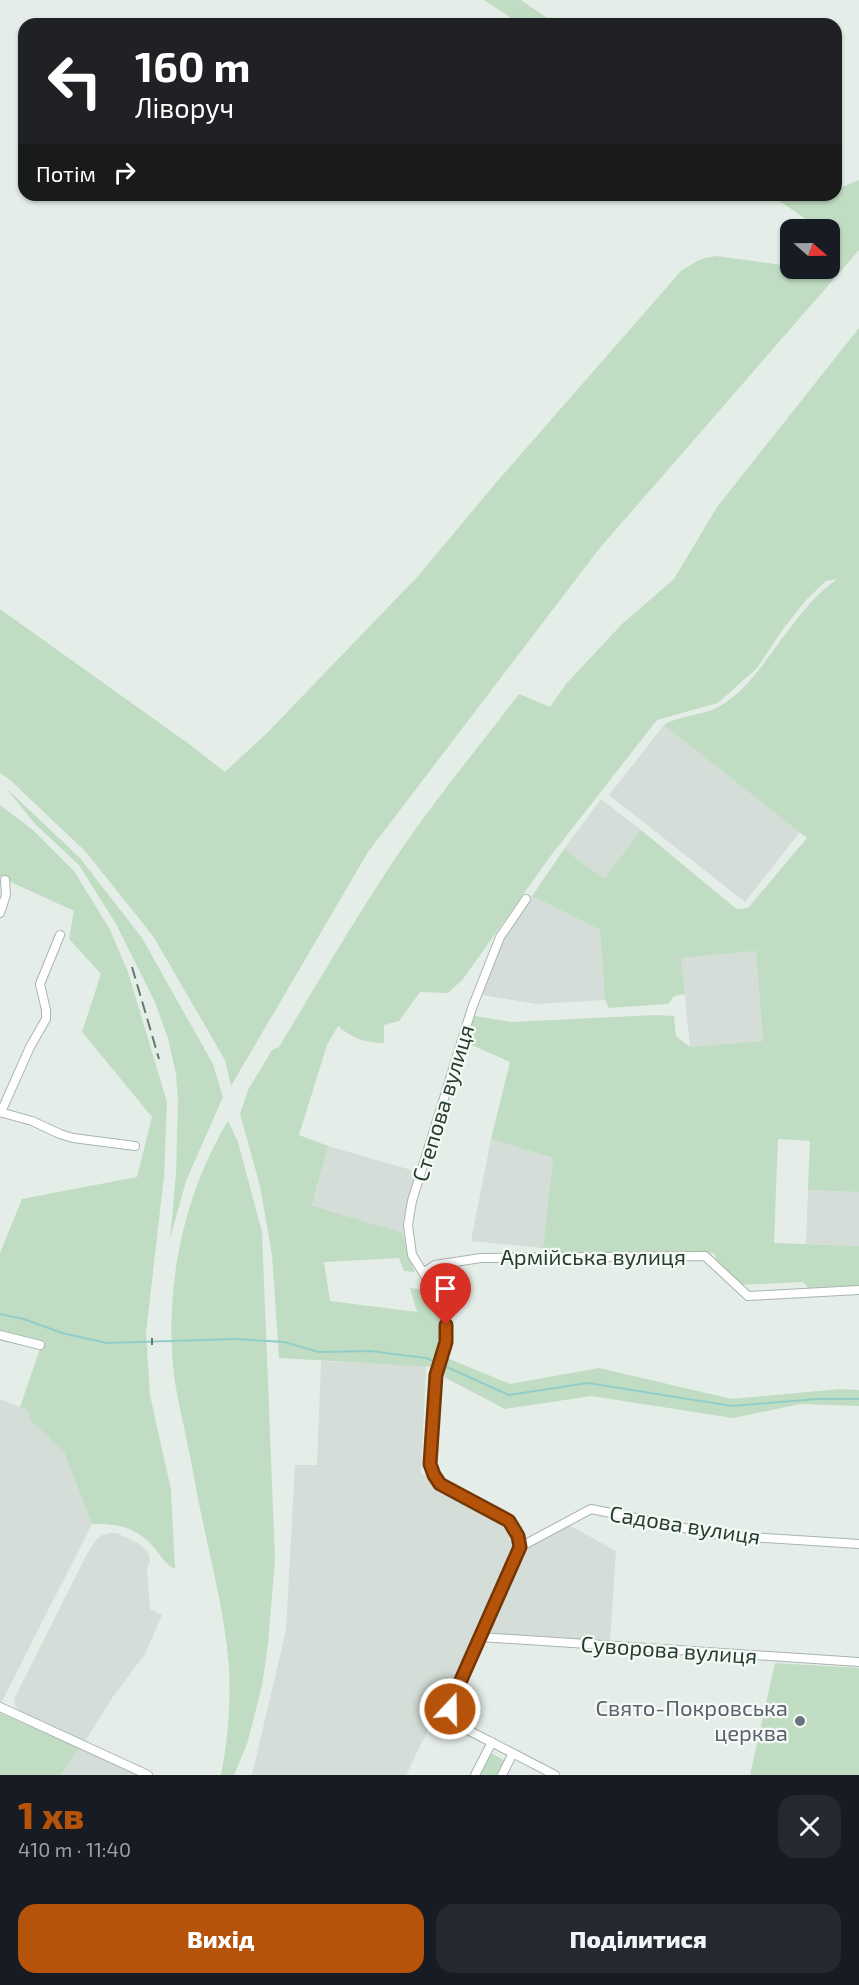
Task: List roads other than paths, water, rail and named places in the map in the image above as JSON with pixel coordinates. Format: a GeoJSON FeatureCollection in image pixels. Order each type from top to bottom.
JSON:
{"type":"FeatureCollection","features":[{"type":"Feature","properties":{"kind":"street"},"geometry":{"type":"LineString","coordinates":[[0,913],[6,895],[5,880]]}},
{"type":"Feature","properties":{"kind":"street","name":"Степова вулиця"},"geometry":{"type":"LineString","coordinates":[[520,1547],[518,1536],[509,1521],[440,1484],[430,1464],[436,1375],[446,1342],[446,1309],[412,1256],[408,1225],[412,1201],[472,1008],[500,937],[526,899]]}},
{"type":"Feature","properties":{"kind":"street"},"geometry":{"type":"LineString","coordinates":[[60,935],[40,984],[46,1019],[30,1047],[0,1112],[38,1123],[73,1138],[135,1146]]}},
{"type":"Feature","properties":{"kind":"street","name":"Армійська вулиця"},"geometry":{"type":"LineString","coordinates":[[423,1273],[435,1265],[481,1258],[705,1256],[748,1296],[859,1290]]}},
{"type":"Feature","properties":{"kind":"street"},"geometry":{"type":"LineString","coordinates":[[0,1335],[40,1345]]}},
{"type":"Feature","properties":{"kind":"street","name":"Садова вулиця"},"geometry":{"type":"LineString","coordinates":[[520,1547],[591,1509],[718,1535],[859,1544]]}},
{"type":"Feature","properties":{"kind":"street"},"geometry":{"type":"LineString","coordinates":[[520,1547],[453,1698],[450,1711],[453,1720],[458,1725],[555,1775]]}},
{"type":"Feature","properties":{"kind":"street","name":"Суворова вулиця"},"geometry":{"type":"LineString","coordinates":[[480,1637],[859,1662]]}},
{"type":"Feature","properties":{"kind":"street"},"geometry":{"type":"LineString","coordinates":[[0,1707],[148,1775]]}},
{"type":"Feature","properties":{"kind":"street"},"geometry":{"type":"LineString","coordinates":[[475,1775],[492,1742]]}},
{"type":"Feature","properties":{"kind":"street"},"geometry":{"type":"LineString","coordinates":[[502,1775],[513,1753]]}},
{"type":"Feature","properties":{"kind":"waterway"},"geometry":{"type":"LineString","coordinates":[[0,1314],[24,1319],[62,1333],[107,1343],[235,1339],[284,1342],[319,1352],[370,1351],[426,1358],[437,1363]]}},
{"type":"Feature","properties":{"kind":"waterway"},"geometry":{"type":"LineString","coordinates":[[442,1365],[509,1395],[588,1383],[732,1406],[817,1399],[859,1399]]}},
{"type":"Feature","properties":{"kind":"railway"},"geometry":{"type":"LineString","coordinates":[[132,967],[159,1059]]}},
{"type":"Feature","properties":{"kind":"railway"},"geometry":{"type":"LineString","coordinates":[[152,1338],[152,1345]]}},
{"type":"Feature","properties":{"kind":"place","name":"Свято-Покровська церква"},"geometry":{"type":"Point","coordinates":[800,1721]}}]}
